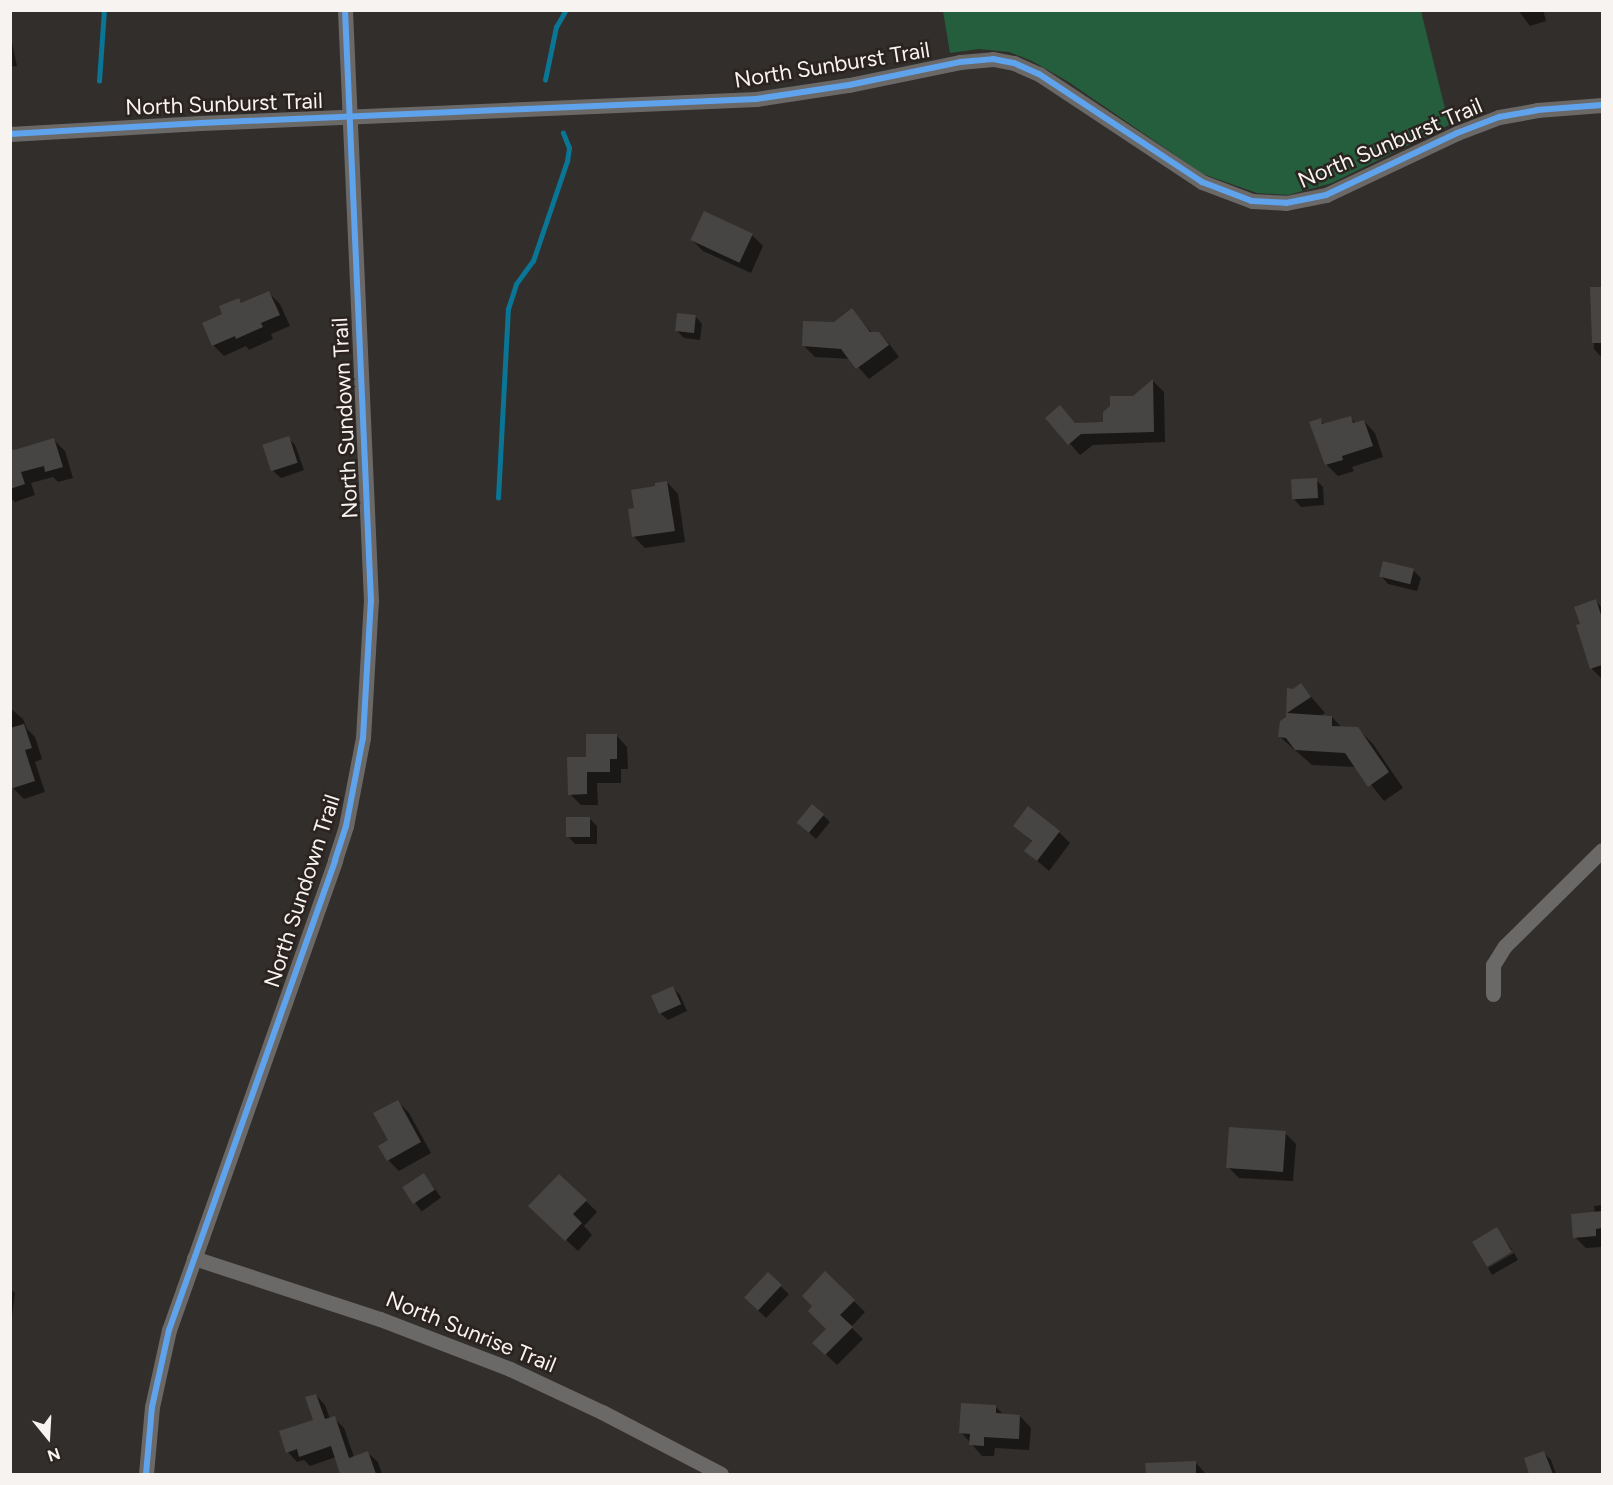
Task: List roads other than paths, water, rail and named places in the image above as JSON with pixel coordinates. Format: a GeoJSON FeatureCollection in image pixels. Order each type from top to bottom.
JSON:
{"type":"FeatureCollection","features":[{"type":"Feature","properties":{"kind":"street","name":"North Sundown Trail"},"geometry":{"type":"LineString","coordinates":[[146,1474],[152,1407],[161,1360],[194,1258],[335,860],[346,826],[363,738],[371,601],[345,10]]}},
{"type":"Feature","properties":{"kind":"street","name":"North Sunburst Trail"},"geometry":{"type":"LineString","coordinates":[[10,134],[756,99],[849,85],[960,62],[993,59],[1014,63],[1039,74],[1202,182],[1252,201],[1286,203],[1326,195],[1457,133],[1499,117],[1537,110],[1602,105]]}},
{"type":"Feature","properties":{"kind":"street"},"geometry":{"type":"LineString","coordinates":[[1493,994],[1493,965],[1505,946],[1602,850]]}},
{"type":"Feature","properties":{"kind":"street","name":"North Sunrise Trail"},"geometry":{"type":"LineString","coordinates":[[194,1258],[380,1319],[510,1369],[602,1412],[722,1474]]}},
{"type":"Feature","properties":{"kind":"waterway"},"geometry":{"type":"LineString","coordinates":[[99,81],[104,10]]}},
{"type":"Feature","properties":{"kind":"waterway"},"geometry":{"type":"LineString","coordinates":[[545,80],[556,27],[566,10]]}},
{"type":"Feature","properties":{"kind":"waterway"},"geometry":{"type":"LineString","coordinates":[[498,498],[508,309],[516,284],[533,261],[567,161],[569,148],[563,133]]}}]}
